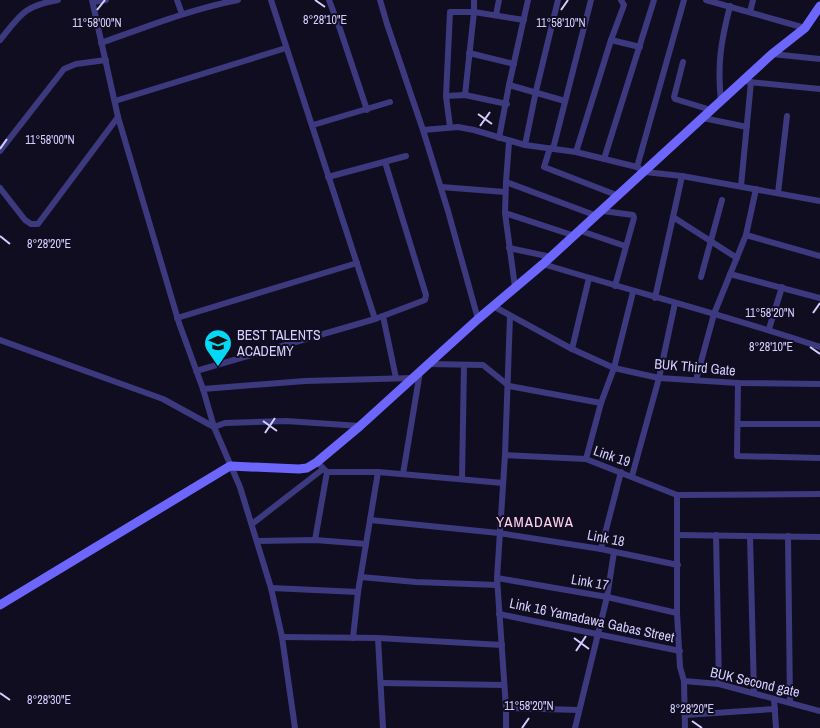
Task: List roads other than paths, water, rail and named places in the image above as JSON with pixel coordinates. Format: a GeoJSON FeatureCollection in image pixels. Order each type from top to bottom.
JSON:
{"type":"FeatureCollection","features":[{"type":"Feature","properties":{"kind":"street"},"geometry":{"type":"LineString","coordinates":[[0,40],[25,11],[32,6],[58,0]]}},
{"type":"Feature","properties":{"kind":"street"},"geometry":{"type":"LineString","coordinates":[[106,0],[93,1],[118,117],[177,318],[203,389],[214,427],[240,487],[258,541],[282,637],[295,728]]}},
{"type":"Feature","properties":{"kind":"street"},"geometry":{"type":"LineString","coordinates":[[177,0],[182,14]]}},
{"type":"Feature","properties":{"kind":"street"},"geometry":{"type":"LineString","coordinates":[[101,43],[214,2],[238,0]]}},
{"type":"Feature","properties":{"kind":"street"},"geometry":{"type":"LineString","coordinates":[[271,0],[375,319]]}},
{"type":"Feature","properties":{"kind":"street"},"geometry":{"type":"LineString","coordinates":[[329,0],[367,110]]}},
{"type":"Feature","properties":{"kind":"street"},"geometry":{"type":"LineString","coordinates":[[380,0],[441,187],[478,319]]}},
{"type":"Feature","properties":{"kind":"street"},"geometry":{"type":"LineString","coordinates":[[465,95],[474,0]]}},
{"type":"Feature","properties":{"kind":"street"},"geometry":{"type":"LineString","coordinates":[[496,15],[499,0]]}},
{"type":"Feature","properties":{"kind":"street"},"geometry":{"type":"LineString","coordinates":[[499,138],[528,0]]}},
{"type":"Feature","properties":{"kind":"street"},"geometry":{"type":"LineString","coordinates":[[525,145],[558,0]]}},
{"type":"Feature","properties":{"kind":"street"},"geometry":{"type":"LineString","coordinates":[[592,0],[552,149],[544,167],[619,196]]}},
{"type":"Feature","properties":{"kind":"street"},"geometry":{"type":"LineString","coordinates":[[576,152],[624,4],[621,0]]}},
{"type":"Feature","properties":{"kind":"street"},"geometry":{"type":"LineString","coordinates":[[604,159],[654,0]]}},
{"type":"Feature","properties":{"kind":"street"},"geometry":{"type":"LineString","coordinates":[[641,169],[684,0]]}},
{"type":"Feature","properties":{"kind":"street"},"geometry":{"type":"LineString","coordinates":[[706,0],[806,28]]}},
{"type":"Feature","properties":{"kind":"street"},"geometry":{"type":"LineString","coordinates":[[750,12],[753,0]]}},
{"type":"Feature","properties":{"kind":"street"},"geometry":{"type":"LineString","coordinates":[[721,101],[719,75],[722,39],[730,6]]}},
{"type":"Feature","properties":{"kind":"street"},"geometry":{"type":"LineString","coordinates":[[252,524],[322,468],[360,426],[478,319],[544,264],[619,196],[641,169],[703,118],[772,54],[806,28],[820,6]]}},
{"type":"Feature","properties":{"kind":"street"},"geometry":{"type":"LineString","coordinates":[[450,127],[446,96],[450,12],[474,12],[524,20]]}},
{"type":"Feature","properties":{"kind":"street"},"geometry":{"type":"LineString","coordinates":[[611,40],[640,47]]}},
{"type":"Feature","properties":{"kind":"street"},"geometry":{"type":"LineString","coordinates":[[115,101],[286,48]]}},
{"type":"Feature","properties":{"kind":"street"},"geometry":{"type":"LineString","coordinates":[[470,53],[514,64]]}},
{"type":"Feature","properties":{"kind":"street"},"geometry":{"type":"LineString","coordinates":[[772,54],[820,59]]}},
{"type":"Feature","properties":{"kind":"street"},"geometry":{"type":"LineString","coordinates":[[0,152],[64,69],[76,64],[106,60]]}},
{"type":"Feature","properties":{"kind":"street"},"geometry":{"type":"LineString","coordinates":[[684,62],[675,99],[711,110]]}},
{"type":"Feature","properties":{"kind":"street"},"geometry":{"type":"LineString","coordinates":[[740,83],[751,82],[820,89]]}},
{"type":"Feature","properties":{"kind":"street"},"geometry":{"type":"LineString","coordinates":[[741,186],[751,82]]}},
{"type":"Feature","properties":{"kind":"street"},"geometry":{"type":"LineString","coordinates":[[509,85],[566,100]]}},
{"type":"Feature","properties":{"kind":"street"},"geometry":{"type":"LineString","coordinates":[[446,96],[465,95],[507,104]]}},
{"type":"Feature","properties":{"kind":"street"},"geometry":{"type":"LineString","coordinates":[[313,125],[390,102]]}},
{"type":"Feature","properties":{"kind":"street"},"geometry":{"type":"LineString","coordinates":[[778,193],[787,116]]}},
{"type":"Feature","properties":{"kind":"street"},"geometry":{"type":"LineString","coordinates":[[0,188],[25,220],[31,224],[38,224],[118,117]]}},
{"type":"Feature","properties":{"kind":"street"},"geometry":{"type":"LineString","coordinates":[[703,118],[747,127]]}},
{"type":"Feature","properties":{"kind":"street"},"geometry":{"type":"LineString","coordinates":[[423,130],[450,127],[474,130],[509,142],[576,152],[641,169],[820,201]]}},
{"type":"Feature","properties":{"kind":"street"},"geometry":{"type":"LineString","coordinates":[[509,142],[505,213],[515,287]]}},
{"type":"Feature","properties":{"kind":"street"},"geometry":{"type":"LineString","coordinates":[[328,177],[406,156]]}},
{"type":"Feature","properties":{"kind":"street"},"geometry":{"type":"LineString","coordinates":[[196,371],[375,319],[427,298],[385,162]]}},
{"type":"Feature","properties":{"kind":"street"},"geometry":{"type":"LineString","coordinates":[[655,298],[682,176]]}},
{"type":"Feature","properties":{"kind":"street"},"geometry":{"type":"LineString","coordinates":[[506,182],[600,213],[633,215],[615,286]]}},
{"type":"Feature","properties":{"kind":"street"},"geometry":{"type":"LineString","coordinates":[[441,187],[505,192]]}},
{"type":"Feature","properties":{"kind":"street"},"geometry":{"type":"LineString","coordinates":[[696,380],[714,314],[746,235],[756,189]]}},
{"type":"Feature","properties":{"kind":"street"},"geometry":{"type":"LineString","coordinates":[[701,277],[722,200]]}},
{"type":"Feature","properties":{"kind":"street"},"geometry":{"type":"LineString","coordinates":[[505,213],[626,246]]}},
{"type":"Feature","properties":{"kind":"street"},"geometry":{"type":"LineString","coordinates":[[673,217],[737,258]]}},
{"type":"Feature","properties":{"kind":"street"},"geometry":{"type":"LineString","coordinates":[[746,235],[820,256]]}},
{"type":"Feature","properties":{"kind":"street"},"geometry":{"type":"LineString","coordinates":[[509,248],[551,257]]}},
{"type":"Feature","properties":{"kind":"street"},"geometry":{"type":"LineString","coordinates":[[177,318],[357,263]]}},
{"type":"Feature","properties":{"kind":"street"},"geometry":{"type":"LineString","coordinates":[[544,264],[633,292],[770,330],[820,347]]}},
{"type":"Feature","properties":{"kind":"street"},"geometry":{"type":"LineString","coordinates":[[730,274],[820,298]]}},
{"type":"Feature","properties":{"kind":"street"},"geometry":{"type":"LineString","coordinates":[[572,349],[589,278]]}},
{"type":"Feature","properties":{"kind":"street"},"geometry":{"type":"LineString","coordinates":[[770,330],[782,287]]}},
{"type":"Feature","properties":{"kind":"street"},"geometry":{"type":"LineString","coordinates":[[586,459],[601,403],[614,368],[633,292]]}},
{"type":"Feature","properties":{"kind":"street"},"geometry":{"type":"LineString","coordinates":[[632,476],[658,378],[675,303]]}},
{"type":"Feature","properties":{"kind":"street","name":"BUK Third Gate"},"geometry":{"type":"LineString","coordinates":[[493,306],[572,349],[614,368],[658,378],[738,383],[820,384]]}},
{"type":"Feature","properties":{"kind":"street"},"geometry":{"type":"LineString","coordinates":[[383,316],[396,378]]}},
{"type":"Feature","properties":{"kind":"street"},"geometry":{"type":"LineString","coordinates":[[506,728],[497,582],[509,386],[510,316]]}},
{"type":"Feature","properties":{"kind":"street"},"geometry":{"type":"LineString","coordinates":[[0,340],[163,399],[214,427],[225,423],[286,421],[360,426]]}},
{"type":"Feature","properties":{"kind":"street"},"geometry":{"type":"LineString","coordinates":[[428,364],[483,365],[509,386],[601,403]]}},
{"type":"Feature","properties":{"kind":"street"},"geometry":{"type":"LineString","coordinates":[[462,479],[464,365]]}},
{"type":"Feature","properties":{"kind":"street"},"geometry":{"type":"LineString","coordinates":[[203,389],[305,381],[396,378],[416,375]]}},
{"type":"Feature","properties":{"kind":"street"},"geometry":{"type":"LineString","coordinates":[[403,474],[416,375]]}},
{"type":"Feature","properties":{"kind":"street"},"geometry":{"type":"LineString","coordinates":[[738,383],[737,456],[820,458]]}},
{"type":"Feature","properties":{"kind":"street"},"geometry":{"type":"LineString","coordinates":[[738,424],[820,424]]}},
{"type":"Feature","properties":{"kind":"street","name":"Link 19"},"geometry":{"type":"LineString","coordinates":[[505,456],[586,459],[677,495]]}},
{"type":"Feature","properties":{"kind":"street"},"geometry":{"type":"LineString","coordinates":[[0,605],[230,466],[322,468],[503,483]]}},
{"type":"Feature","properties":{"kind":"street"},"geometry":{"type":"LineString","coordinates":[[315,540],[322,468]]}},
{"type":"Feature","properties":{"kind":"street"},"geometry":{"type":"LineString","coordinates":[[353,638],[358,592],[378,472]]}},
{"type":"Feature","properties":{"kind":"street"},"geometry":{"type":"LineString","coordinates":[[601,549],[621,472]]}},
{"type":"Feature","properties":{"kind":"street"},"geometry":{"type":"LineString","coordinates":[[685,728],[684,681],[680,667],[677,613],[677,495],[820,494]]}},
{"type":"Feature","properties":{"kind":"street","name":"Link 18"},"geometry":{"type":"LineString","coordinates":[[370,520],[499,533],[601,549],[678,565]]}},
{"type":"Feature","properties":{"kind":"street"},"geometry":{"type":"LineString","coordinates":[[677,535],[820,537]]}},
{"type":"Feature","properties":{"kind":"street"},"geometry":{"type":"LineString","coordinates":[[716,535],[719,684]]}},
{"type":"Feature","properties":{"kind":"street"},"geometry":{"type":"LineString","coordinates":[[750,536],[754,693]]}},
{"type":"Feature","properties":{"kind":"street"},"geometry":{"type":"LineString","coordinates":[[788,536],[790,702]]}},
{"type":"Feature","properties":{"kind":"street"},"geometry":{"type":"LineString","coordinates":[[258,541],[315,540],[366,544]]}},
{"type":"Feature","properties":{"kind":"street"},"geometry":{"type":"LineString","coordinates":[[575,728],[607,597],[614,552]]}},
{"type":"Feature","properties":{"kind":"street","name":"Link 17"},"geometry":{"type":"LineString","coordinates":[[361,577],[416,582],[497,582],[607,597],[677,613]]}},
{"type":"Feature","properties":{"kind":"street"},"geometry":{"type":"LineString","coordinates":[[271,588],[358,592]]}},
{"type":"Feature","properties":{"kind":"street","name":"Link 16 Yamadawa Gabas Street"},"geometry":{"type":"LineString","coordinates":[[498,614],[680,651]]}},
{"type":"Feature","properties":{"kind":"street"},"geometry":{"type":"LineString","coordinates":[[282,637],[378,638],[502,645]]}},
{"type":"Feature","properties":{"kind":"street"},"geometry":{"type":"LineString","coordinates":[[378,638],[383,728]]}},
{"type":"Feature","properties":{"kind":"street","name":"BUK Second gate"},"geometry":{"type":"LineString","coordinates":[[684,681],[719,684],[820,711]]}},
{"type":"Feature","properties":{"kind":"street"},"geometry":{"type":"LineString","coordinates":[[381,683],[504,685]]}},
{"type":"Feature","properties":{"kind":"street"},"geometry":{"type":"LineString","coordinates":[[774,699],[776,728]]}},
{"type":"Feature","properties":{"kind":"street"},"geometry":{"type":"LineString","coordinates":[[506,708],[580,710]]}},
{"type":"Feature","properties":{"kind":"street"},"geometry":{"type":"LineString","coordinates":[[686,715],[775,708]]}},
{"type":"Feature","properties":{"kind":"place","name":"BEST TALENTS ACADEMY"},"geometry":{"type":"Point","coordinates":[218,367]}},
{"type":"Feature","properties":{"kind":"district","name":"YAMADAWA"},"geometry":{"type":"Point","coordinates":[535,522]}}]}
